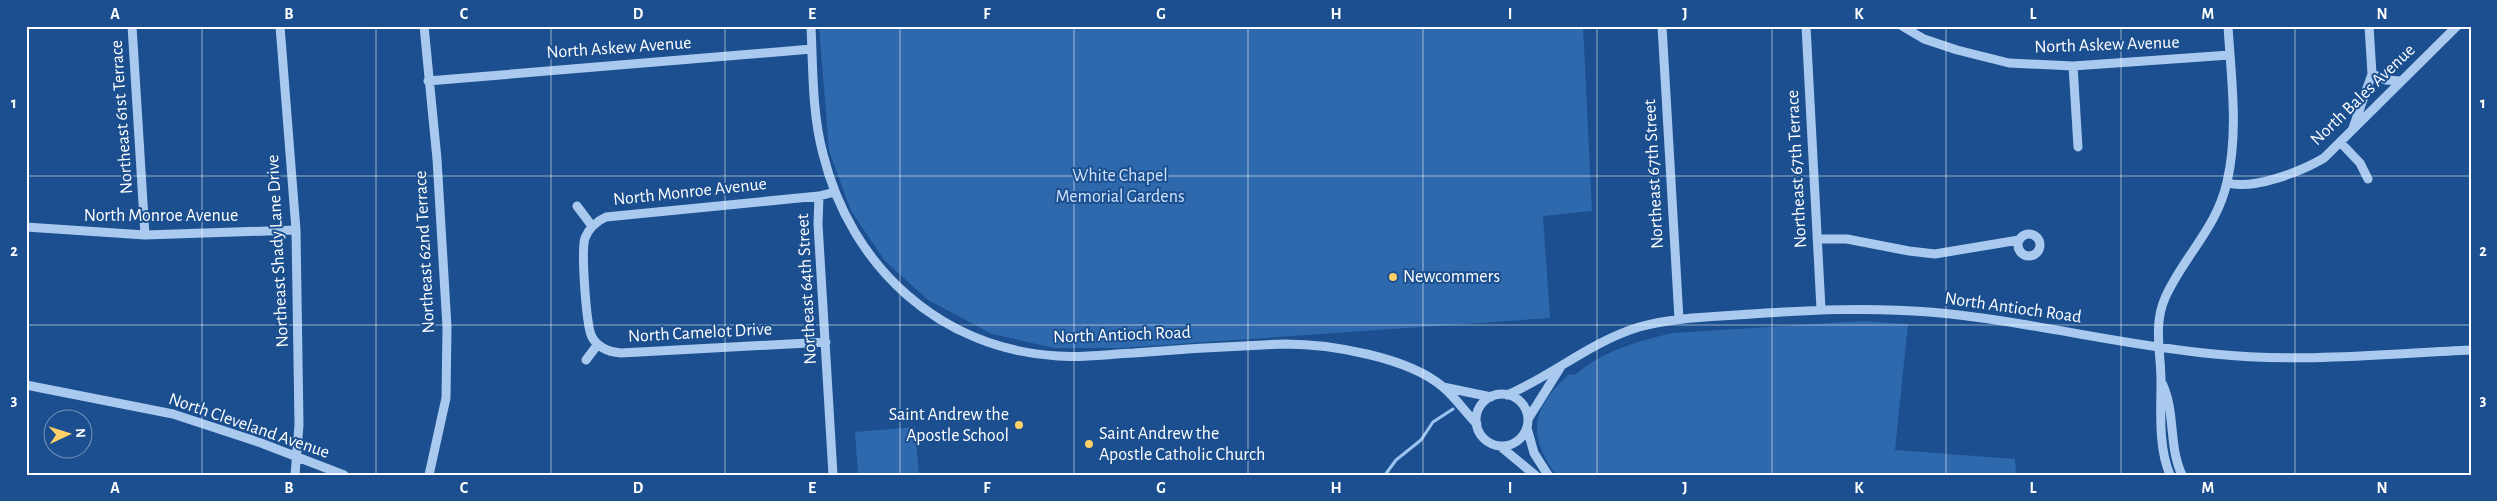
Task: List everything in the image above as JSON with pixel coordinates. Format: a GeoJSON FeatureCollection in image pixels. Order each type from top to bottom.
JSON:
{"type":"FeatureCollection","features":[{"type":"Feature","properties":{"kind":"street","name":"Northeast 61st Terrace"},"geometry":{"type":"LineString","coordinates":[[132,26],[145,235]]}},
{"type":"Feature","properties":{"kind":"street","name":"Northeast Shady Lane Drive"},"geometry":{"type":"LineString","coordinates":[[280,26],[296,230],[299,346],[295,475]]}},
{"type":"Feature","properties":{"kind":"street","name":"Northeast 62nd Terrace"},"geometry":{"type":"LineString","coordinates":[[424,26],[437,159],[446,327],[446,398],[429,475]]}},
{"type":"Feature","properties":{"kind":"street"},"geometry":{"type":"LineString","coordinates":[[810,26],[818,134],[835,192]]}},
{"type":"Feature","properties":{"kind":"street","name":"Northeast 67th Street"},"geometry":{"type":"LineString","coordinates":[[1662,26],[1679,319]]}},
{"type":"Feature","properties":{"kind":"street","name":"Northeast 67th Terrace"},"geometry":{"type":"LineString","coordinates":[[1806,26],[1821,309]]}},
{"type":"Feature","properties":{"kind":"street","name":"North Askew Avenue"},"geometry":{"type":"LineString","coordinates":[[1902,26],[1924,39],[1991,60],[2009,63],[2073,66],[2230,56]]}},
{"type":"Feature","properties":{"kind":"street"},"geometry":{"type":"LineString","coordinates":[[2170,475],[2160,414],[2161,380],[2158,346],[2160,314],[2164,300],[2211,226],[2227,183],[2233,137],[2228,26]]}},
{"type":"Feature","properties":{"kind":"street"},"geometry":{"type":"LineString","coordinates":[[2352,130],[2372,74],[2370,26]]}},
{"type":"Feature","properties":{"kind":"street","name":"North Bales Avenue"},"geometry":{"type":"LineString","coordinates":[[2227,183],[2246,185],[2259,183],[2312,165],[2329,154],[2457,26]]}},
{"type":"Feature","properties":{"kind":"street","name":"North Askew Avenue"},"geometry":{"type":"LineString","coordinates":[[428,81],[812,49]]}},
{"type":"Feature","properties":{"kind":"street"},"geometry":{"type":"LineString","coordinates":[[2073,66],[2078,147]]}},
{"type":"Feature","properties":{"kind":"street"},"geometry":{"type":"LineString","coordinates":[[2372,74],[2386,80],[2401,81]]}},
{"type":"Feature","properties":{"kind":"street"},"geometry":{"type":"LineString","coordinates":[[2340,142],[2360,163],[2368,179]]}},
{"type":"Feature","properties":{"kind":"street","name":"North Antioch Road"},"geometry":{"type":"LineString","coordinates":[[835,192],[851,230],[866,252],[913,302],[962,331],[1008,348],[1044,355],[1072,356],[1264,344],[1320,345],[1353,350],[1420,373],[1443,387],[1477,424]]}},
{"type":"Feature","properties":{"kind":"street","name":"Northeast 64th Street"},"geometry":{"type":"LineString","coordinates":[[833,475],[818,224],[819,196],[835,192]]}},
{"type":"Feature","properties":{"kind":"street","name":"North Monroe Avenue"},"geometry":{"type":"LineString","coordinates":[[592,226],[606,217],[819,196]]}},
{"type":"Feature","properties":{"kind":"street"},"geometry":{"type":"LineString","coordinates":[[577,206],[592,226],[585,237],[583,251],[588,326],[598,344],[586,360]]}},
{"type":"Feature","properties":{"kind":"street","name":"North Monroe Avenue"},"geometry":{"type":"LineString","coordinates":[[26,227],[145,235],[296,230]]}},
{"type":"Feature","properties":{"kind":"street"},"geometry":{"type":"LineString","coordinates":[[1817,239],[1848,238],[1909,251],[1935,254],[2019,240]]}},
{"type":"Feature","properties":{"kind":"street","name":"North Antioch Road"},"geometry":{"type":"LineString","coordinates":[[1507,395],[1529,386],[1547,373],[1560,368],[1612,337],[1638,328],[1679,319],[1821,309],[1881,308],[1932,312],[2216,355],[2292,358],[2471,350]]}},
{"type":"Feature","properties":{"kind":"street","name":"North Camelot Drive"},"geometry":{"type":"LineString","coordinates":[[598,344],[608,351],[621,353],[826,342]]}},
{"type":"Feature","properties":{"kind":"street","name":"North Antioch Road"},"geometry":{"type":"LineString","coordinates":[[1528,423],[1560,368]]}},
{"type":"Feature","properties":{"kind":"street"},"geometry":{"type":"LineString","coordinates":[[2161,380],[2169,398],[2174,449],[2182,475]]}},
{"type":"Feature","properties":{"kind":"street","name":"North Cleveland Avenue"},"geometry":{"type":"LineString","coordinates":[[26,384],[173,414],[252,440],[344,475]]}},
{"type":"Feature","properties":{"kind":"street","name":"North Antioch Road"},"geometry":{"type":"LineString","coordinates":[[1443,387],[1491,397]]}},
{"type":"Feature","properties":{"kind":"street"},"geometry":{"type":"LineString","coordinates":[[1535,475],[1500,446],[1484,438],[1477,424],[1480,408],[1491,397],[1507,395],[1521,403],[1528,423],[1534,453],[1548,475]]}},
{"type":"Feature","properties":{"kind":"street"},"geometry":{"type":"LineString","coordinates":[[1500,446],[1517,442],[1528,423]]}},
{"type":"Feature","properties":{"kind":"green space","name":"White Chapel Memorial Gardens"},"geometry":{"type":"Polygon","coordinates":[[[819,26],[1583,26],[1592,211],[1543,216],[1550,318],[1120,348],[1054,348],[992,334],[928,300],[885,261],[851,211],[829,151],[819,26]]]}},
{"type":"Feature","properties":{"kind":"green space"},"geometry":{"type":"Polygon","coordinates":[[[1863,321],[1908,324],[1895,450],[2015,459],[2016,475],[1556,475],[1546,460],[1540,446],[1537,422],[1547,399],[1569,374],[1575,375],[1597,359],[1621,348],[1673,333],[1863,321]]]}},
{"type":"Feature","properties":{"kind":"green space"},"geometry":{"type":"Polygon","coordinates":[[[915,427],[919,475],[858,475],[855,432],[915,427]]]}},
{"type":"Feature","properties":{"kind":"waterway"},"geometry":{"type":"LineString","coordinates":[[1385,475],[1396,460],[1421,440],[1433,422],[1453,409]]}},
{"type":"Feature","properties":{"kind":"place","name":"Newcommers"},"geometry":{"type":"Point","coordinates":[1393,277]}},
{"type":"Feature","properties":{"kind":"place","name":"Saint Andrew the Apostle School"},"geometry":{"type":"Point","coordinates":[1019,425]}},
{"type":"Feature","properties":{"kind":"place","name":"Saint Andrew the Apostle Catholic Church"},"geometry":{"type":"Point","coordinates":[1089,444]}}]}
